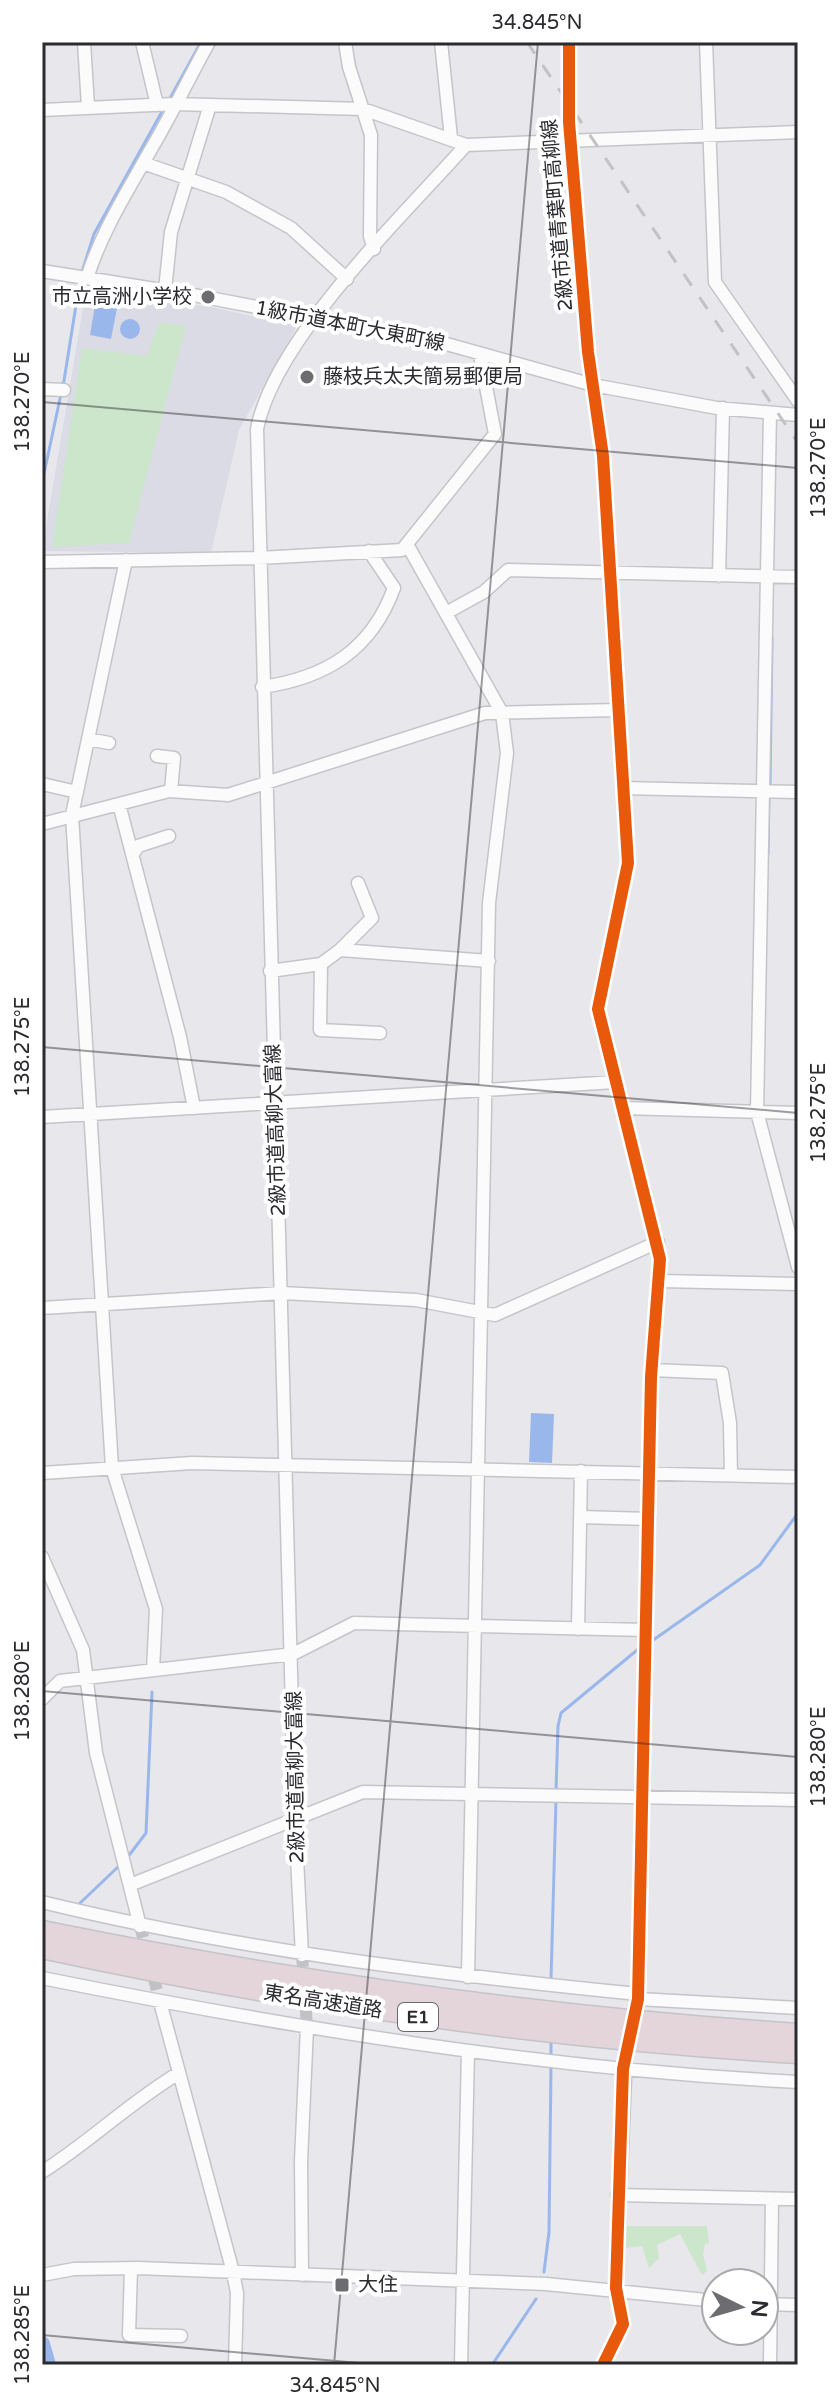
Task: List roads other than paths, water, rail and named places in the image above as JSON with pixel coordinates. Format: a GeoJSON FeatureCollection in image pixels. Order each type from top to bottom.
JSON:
{"type":"FeatureCollection","features":[{"type":"Feature","properties":{"kind":"highway","name":"東名高速道路"},"geometry":{"type":"LineString","coordinates":[[42,1931],[271,1976],[504,2009],[798,2034]]}},
{"type":"Feature","properties":{"kind":"highway","name":"東名高速道路"},"geometry":{"type":"LineString","coordinates":[[42,1948],[197,1981],[405,2016],[608,2040],[798,2053]]}},
{"type":"Feature","properties":{"kind":"street"},"geometry":{"type":"LineString","coordinates":[[84,42],[88,107]]}},
{"type":"Feature","properties":{"kind":"street"},"geometry":{"type":"LineString","coordinates":[[142,42],[157,105]]}},
{"type":"Feature","properties":{"kind":"street"},"geometry":{"type":"LineString","coordinates":[[87,278],[99,241],[209,42]]}},
{"type":"Feature","properties":{"kind":"street"},"geometry":{"type":"LineString","coordinates":[[345,42],[371,135],[370,236],[374,249]]}},
{"type":"Feature","properties":{"kind":"street"},"geometry":{"type":"LineString","coordinates":[[441,42],[451,138]]}},
{"type":"Feature","properties":{"kind":"street","name":"2級市道青葉町高柳線"},"geometry":{"type":"LineString","coordinates":[[569,42],[571,144],[593,385],[603,456],[628,863],[598,1009],[658,1242],[660,1281],[652,1370],[638,2001]]}},
{"type":"Feature","properties":{"kind":"street"},"geometry":{"type":"LineString","coordinates":[[706,42],[715,282],[798,401]]}},
{"type":"Feature","properties":{"kind":"street"},"geometry":{"type":"LineString","coordinates":[[42,110],[174,104],[363,109],[466,145],[571,144],[798,132]]}},
{"type":"Feature","properties":{"kind":"street"},"geometry":{"type":"LineString","coordinates":[[165,290],[171,232],[210,105]]}},
{"type":"Feature","properties":{"kind":"street","name":"2級市道高柳大富線"},"geometry":{"type":"LineString","coordinates":[[302,1955],[295,1819],[293,1654],[256,447],[260,414],[312,318],[466,145]]}},
{"type":"Feature","properties":{"kind":"street"},"geometry":{"type":"LineString","coordinates":[[143,163],[226,192],[291,228],[347,279]]}},
{"type":"Feature","properties":{"kind":"street","name":"1級市道本町大東町線"},"geometry":{"type":"LineString","coordinates":[[42,271],[165,290],[443,343],[593,385],[723,408],[798,415]]}},
{"type":"Feature","properties":{"kind":"street"},"geometry":{"type":"LineString","coordinates":[[42,562],[259,558],[402,550],[495,434],[480,355]]}},
{"type":"Feature","properties":{"kind":"street"},"geometry":{"type":"LineString","coordinates":[[42,389],[64,390]]}},
{"type":"Feature","properties":{"kind":"street"},"geometry":{"type":"LineString","coordinates":[[719,576],[723,408]]}},
{"type":"Feature","properties":{"kind":"street"},"geometry":{"type":"LineString","coordinates":[[770,413],[757,1112],[798,1267]]}},
{"type":"Feature","properties":{"kind":"street"},"geometry":{"type":"LineString","coordinates":[[408,546],[502,713],[507,753],[489,903],[468,1977]]}},
{"type":"Feature","properties":{"kind":"street"},"geometry":{"type":"LineString","coordinates":[[262,687],[312,677],[349,654],[373,628],[394,588],[369,551]]}},
{"type":"Feature","properties":{"kind":"street"},"geometry":{"type":"LineString","coordinates":[[126,560],[72,815],[112,1468],[156,1609],[153,1670]]}},
{"type":"Feature","properties":{"kind":"street"},"geometry":{"type":"LineString","coordinates":[[446,613],[484,592],[508,570],[798,577]]}},
{"type":"Feature","properties":{"kind":"street"},"geometry":{"type":"LineString","coordinates":[[42,824],[171,791],[228,795],[485,713],[617,710]]}},
{"type":"Feature","properties":{"kind":"street"},"geometry":{"type":"LineString","coordinates":[[88,739],[109,743]]}},
{"type":"Feature","properties":{"kind":"street"},"geometry":{"type":"LineString","coordinates":[[157,756],[174,758],[171,791]]}},
{"type":"Feature","properties":{"kind":"street"},"geometry":{"type":"LineString","coordinates":[[42,784],[77,792]]}},
{"type":"Feature","properties":{"kind":"street"},"geometry":{"type":"LineString","coordinates":[[623,788],[798,792]]}},
{"type":"Feature","properties":{"kind":"street"},"geometry":{"type":"LineString","coordinates":[[119,804],[194,1108]]}},
{"type":"Feature","properties":{"kind":"street"},"geometry":{"type":"LineString","coordinates":[[133,854],[138,846],[169,836]]}},
{"type":"Feature","properties":{"kind":"street"},"geometry":{"type":"LineString","coordinates":[[270,971],[321,964],[340,950],[372,918],[358,883]]}},
{"type":"Feature","properties":{"kind":"street"},"geometry":{"type":"LineString","coordinates":[[340,950],[489,961]]}},
{"type":"Feature","properties":{"kind":"street"},"geometry":{"type":"LineString","coordinates":[[321,964],[320,1030],[380,1033]]}},
{"type":"Feature","properties":{"kind":"street"},"geometry":{"type":"LineString","coordinates":[[42,1117],[616,1082]]}},
{"type":"Feature","properties":{"kind":"street"},"geometry":{"type":"LineString","coordinates":[[622,1108],[798,1113]]}},
{"type":"Feature","properties":{"kind":"street"},"geometry":{"type":"LineString","coordinates":[[42,1308],[282,1293],[416,1300],[495,1315],[658,1242]]}},
{"type":"Feature","properties":{"kind":"street"},"geometry":{"type":"LineString","coordinates":[[660,1281],[798,1284]]}},
{"type":"Feature","properties":{"kind":"street"},"geometry":{"type":"LineString","coordinates":[[652,1370],[722,1373],[730,1423],[731,1475]]}},
{"type":"Feature","properties":{"kind":"street"},"geometry":{"type":"LineString","coordinates":[[42,1473],[192,1463],[798,1477]]}},
{"type":"Feature","properties":{"kind":"street"},"geometry":{"type":"LineString","coordinates":[[578,1629],[581,1471]]}},
{"type":"Feature","properties":{"kind":"street"},"geometry":{"type":"LineString","coordinates":[[580,1517],[649,1519]]}},
{"type":"Feature","properties":{"kind":"street"},"geometry":{"type":"LineString","coordinates":[[42,1557],[83,1650],[84,1678],[96,1753],[140,1926]]}},
{"type":"Feature","properties":{"kind":"street"},"geometry":{"type":"LineString","coordinates":[[42,1699],[60,1681],[293,1654],[354,1623],[646,1630]]}},
{"type":"Feature","properties":{"kind":"street"},"geometry":{"type":"LineString","coordinates":[[130,1885],[363,1792],[798,1800]]}},
{"type":"Feature","properties":{"kind":"street"},"geometry":{"type":"LineString","coordinates":[[42,1902],[140,1926],[302,1955],[638,2001],[798,2008]]}},
{"type":"Feature","properties":{"kind":"street"},"geometry":{"type":"LineString","coordinates":[[42,1978],[160,2002],[468,2051],[625,2062],[798,2082]]}},
{"type":"Feature","properties":{"kind":"street"},"geometry":{"type":"LineString","coordinates":[[160,2002],[233,2272],[237,2293],[235,2365]]}},
{"type":"Feature","properties":{"kind":"street"},"geometry":{"type":"LineString","coordinates":[[302,2275],[301,2161],[307,2027]]}},
{"type":"Feature","properties":{"kind":"street"},"geometry":{"type":"LineString","coordinates":[[461,2365],[468,2051]]}},
{"type":"Feature","properties":{"kind":"street"},"geometry":{"type":"LineString","coordinates":[[603,2365],[623,2324],[616,2288],[617,2195],[625,2062]]}},
{"type":"Feature","properties":{"kind":"street"},"geometry":{"type":"LineString","coordinates":[[42,2172],[86,2144],[146,2093],[179,2073]]}},
{"type":"Feature","properties":{"kind":"street"},"geometry":{"type":"LineString","coordinates":[[617,2195],[798,2199]]}},
{"type":"Feature","properties":{"kind":"street"},"geometry":{"type":"LineString","coordinates":[[769,2267],[772,2199]]}},
{"type":"Feature","properties":{"kind":"street"},"geometry":{"type":"LineString","coordinates":[[131,2268],[129,2335],[181,2336]]}},
{"type":"Feature","properties":{"kind":"street"},"geometry":{"type":"LineString","coordinates":[[42,2275],[74,2269],[131,2268],[616,2288],[700,2299]]}},
{"type":"Feature","properties":{"kind":"water"},"geometry":{"type":"Polygon","coordinates":[[[96,299],[118,303],[111,339],[90,335],[96,299]]]}},
{"type":"Feature","properties":{"kind":"water"},"geometry":{"type":"Polygon","coordinates":[[[130,319],[137,322],[140,329],[137,336],[130,339],[123,336],[120,329],[123,322],[130,319]]]}},
{"type":"Feature","properties":{"kind":"water"},"geometry":{"type":"Polygon","coordinates":[[[531,1413],[554,1414],[552,1463],[529,1462],[531,1413]]]}},
{"type":"Feature","properties":{"kind":"waterway"},"geometry":{"type":"LineString","coordinates":[[168,102],[201,42]]}},
{"type":"Feature","properties":{"kind":"waterway"},"geometry":{"type":"LineString","coordinates":[[82,272],[94,234],[164,108]]}},
{"type":"Feature","properties":{"kind":"waterway"},"geometry":{"type":"LineString","coordinates":[[63,387],[80,280]]}},
{"type":"Feature","properties":{"kind":"waterway"},"geometry":{"type":"LineString","coordinates":[[42,483],[61,394]]}},
{"type":"Feature","properties":{"kind":"waterway"},"geometry":{"type":"LineString","coordinates":[[770,786],[772,638]]}},
{"type":"Feature","properties":{"kind":"waterway"},"geometry":{"type":"LineString","coordinates":[[768,854],[769,794]]}},
{"type":"Feature","properties":{"kind":"waterway"},"geometry":{"type":"LineString","coordinates":[[649,1643],[760,1565],[798,1513]]}},
{"type":"Feature","properties":{"kind":"waterway"},"geometry":{"type":"LineString","coordinates":[[556,1791],[561,1713],[642,1646]]}},
{"type":"Feature","properties":{"kind":"waterway"},"geometry":{"type":"LineString","coordinates":[[127,1858],[146,1833],[152,1692]]}},
{"type":"Feature","properties":{"kind":"waterway"},"geometry":{"type":"LineString","coordinates":[[551,1979],[556,1799]]}},
{"type":"Feature","properties":{"kind":"waterway"},"geometry":{"type":"LineString","coordinates":[[78,1905],[119,1866]]}},
{"type":"Feature","properties":{"kind":"waterway"},"geometry":{"type":"LineString","coordinates":[[551,2039],[551,2055]]}},
{"type":"Feature","properties":{"kind":"waterway"},"geometry":{"type":"LineString","coordinates":[[544,2272],[549,2232],[551,2067]]}},
{"type":"Feature","properties":{"kind":"waterway"},"geometry":{"type":"LineString","coordinates":[[492,2365],[536,2299]]}},
{"type":"Feature","properties":{"kind":"waterway"},"geometry":{"type":"LineString","coordinates":[[42,2344],[48,2365]]}},
{"type":"Feature","properties":{"kind":"tunnel"},"geometry":{"type":"LineString","coordinates":[[140,1926],[160,2002]]}},
{"type":"Feature","properties":{"kind":"tunnel"},"geometry":{"type":"LineString","coordinates":[[302,1955],[307,2027]]}},
{"type":"Feature","properties":{"kind":"railway"},"geometry":{"type":"LineString","coordinates":[[527,42],[798,443]]}},
{"type":"Feature","properties":{"kind":"place","name":"市立高洲小学校"},"geometry":{"type":"Point","coordinates":[208,297]}},
{"type":"Feature","properties":{"kind":"place","name":"藤枝兵太夫簡易郵便局"},"geometry":{"type":"Point","coordinates":[307,377]}},
{"type":"Feature","properties":{"kind":"place","name":"大住"},"geometry":{"type":"Point","coordinates":[342,2285]}}]}
